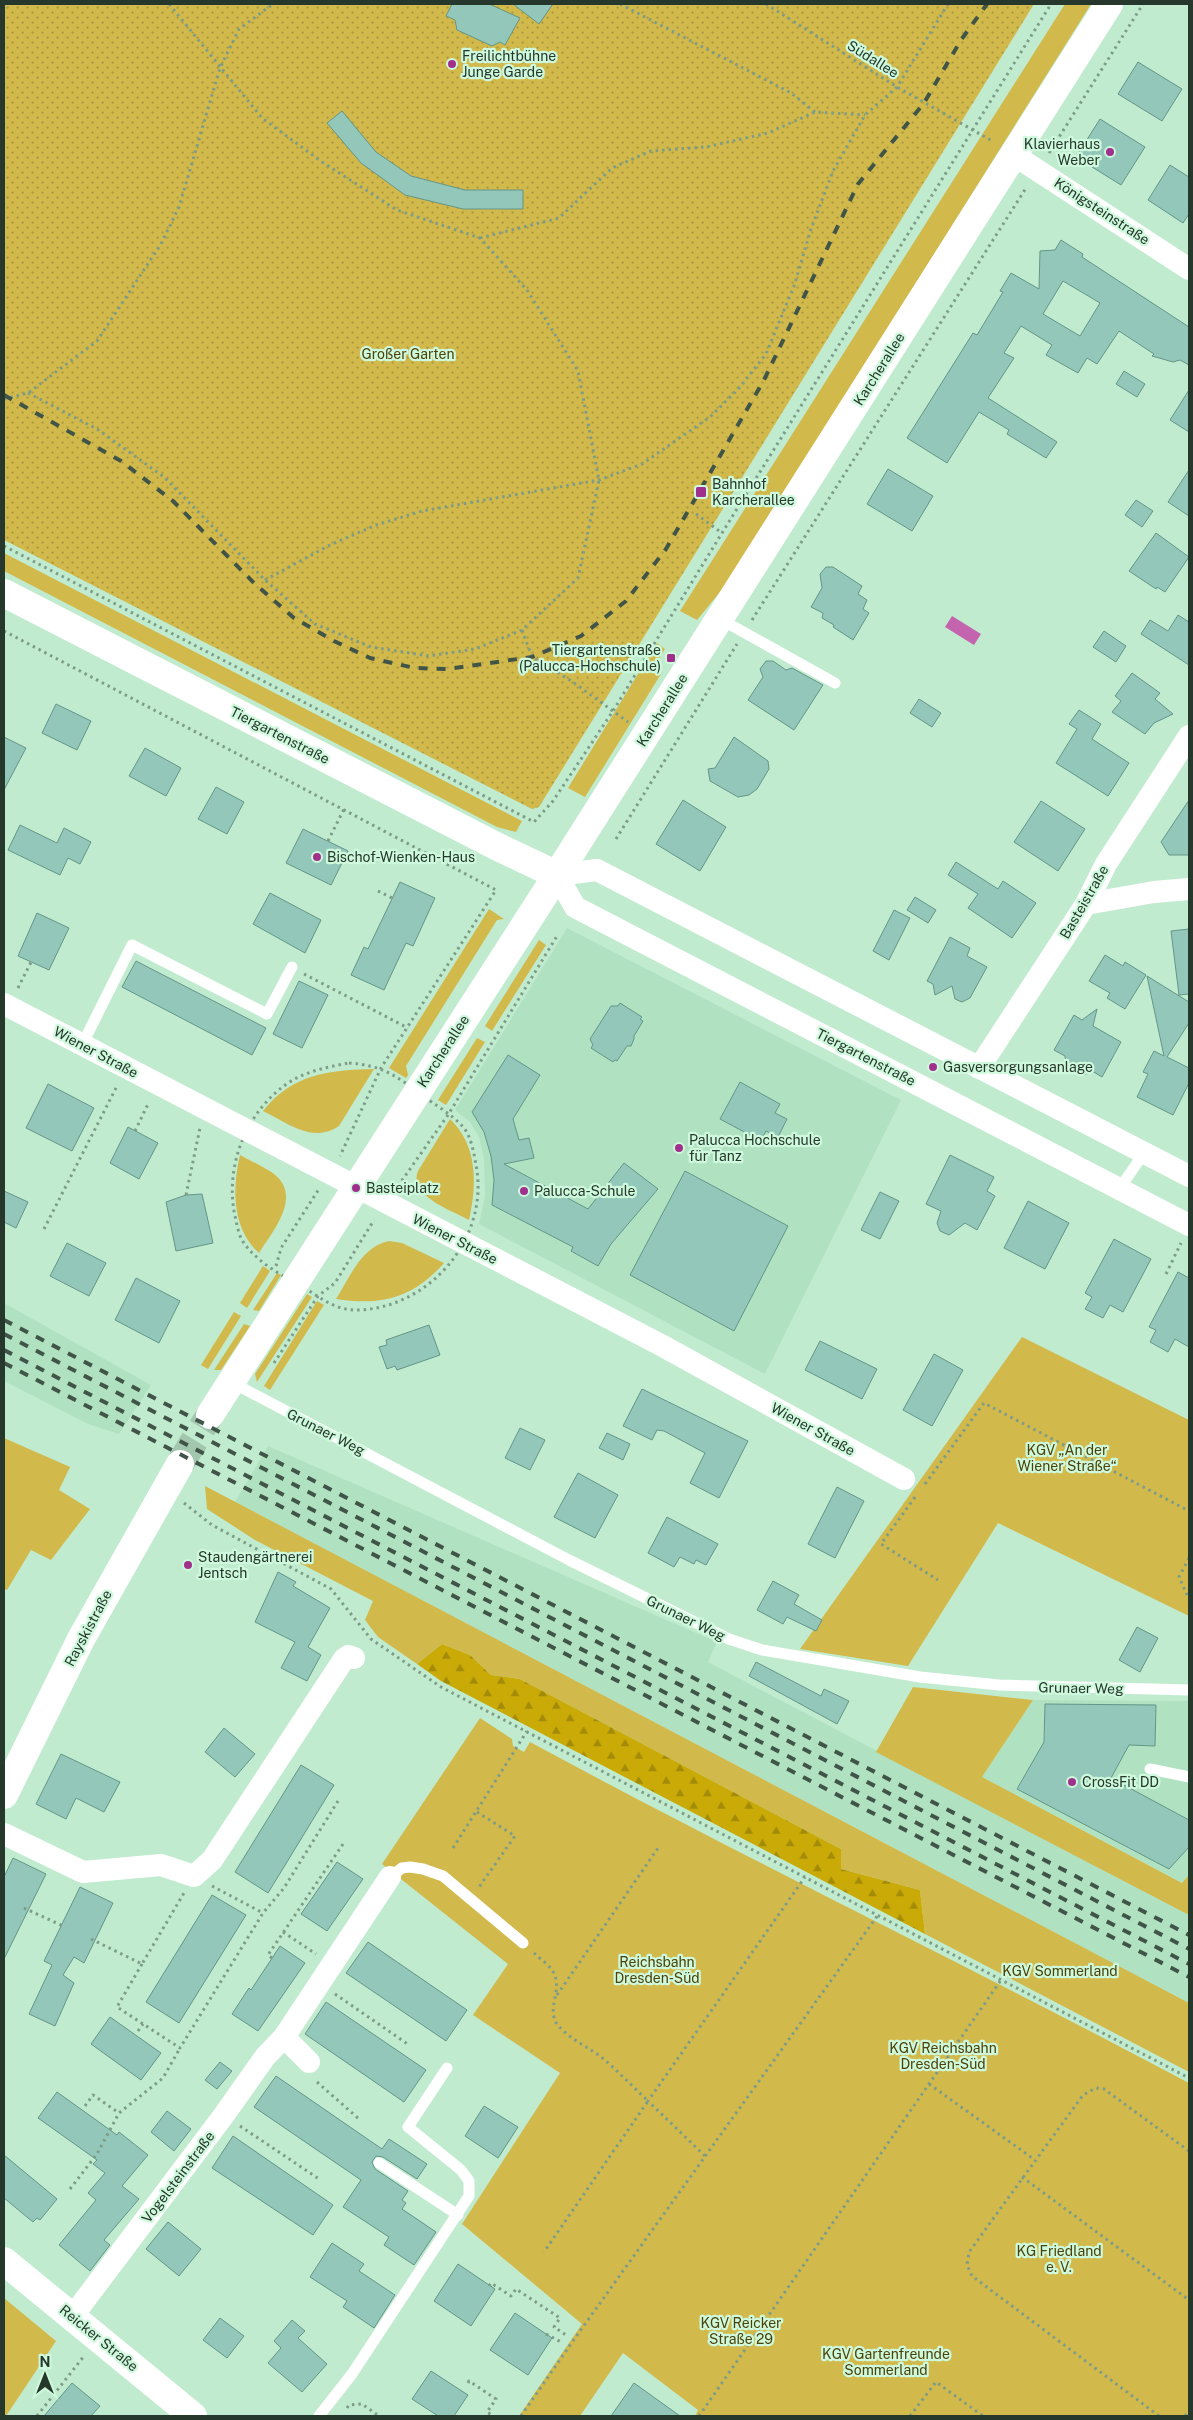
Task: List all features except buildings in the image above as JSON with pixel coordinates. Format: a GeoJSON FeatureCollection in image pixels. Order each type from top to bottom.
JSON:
{"type":"FeatureCollection","features":[{"type":"Feature","properties":{"kind":"main road","name":"Karcherallee"},"geometry":{"type":"LineString","coordinates":[[210,1415],[242,1389],[356,1187],[720,619],[1109,4]]}},
{"type":"Feature","properties":{"kind":"main road","name":"Tiergartenstraße"},"geometry":{"type":"LineString","coordinates":[[4,592],[487,842],[557,875]]}},
{"type":"Feature","properties":{"kind":"main road","name":"Rayskistraße"},"geometry":{"type":"LineString","coordinates":[[4,1795],[81,1640],[180,1464]]}},
{"type":"Feature","properties":{"kind":"main road","name":"Reicker Straße"},"geometry":{"type":"LineString","coordinates":[[4,2261],[193,2416]]}},
{"type":"Feature","properties":{"kind":"street","name":"Königsteinstraße"},"geometry":{"type":"LineString","coordinates":[[1014,155],[1189,269]]}},
{"type":"Feature","properties":{"kind":"street","name":"Basteistraße"},"geometry":{"type":"LineString","coordinates":[[979,1068],[1086,904],[1106,864],[1189,736]]}},
{"type":"Feature","properties":{"kind":"street"},"geometry":{"type":"LineString","coordinates":[[557,875],[597,870],[1189,1176]]}},
{"type":"Feature","properties":{"kind":"street","name":"Tiergartenstraße"},"geometry":{"type":"LineString","coordinates":[[557,875],[575,907],[1120,1188],[1187,1229]]}},
{"type":"Feature","properties":{"kind":"street"},"geometry":{"type":"LineString","coordinates":[[1086,904],[1154,892],[1189,889]]}},
{"type":"Feature","properties":{"kind":"street","name":"Wiener Straße"},"geometry":{"type":"LineString","coordinates":[[6,1005],[661,1345],[904,1479]]}},
{"type":"Feature","properties":{"kind":"street"},"geometry":{"type":"LineString","coordinates":[[4,1834],[83,1872],[161,1865],[194,1876],[212,1860],[344,1659],[348,1656],[354,1658]]}},
{"type":"Feature","properties":{"kind":"street","name":"Vogelsteinstraße"},"geometry":{"type":"LineString","coordinates":[[72,2317],[224,2115],[265,2057],[284,2037],[332,1965],[375,1911],[390,1877]]}},
{"type":"Feature","properties":{"kind":"street"},"geometry":{"type":"LineString","coordinates":[[284,2037],[310,2062]]}},
{"type":"Feature","properties":{"kind":"lane"},"geometry":{"type":"LineString","coordinates":[[720,619],[835,683]]}},
{"type":"Feature","properties":{"kind":"lane"},"geometry":{"type":"LineString","coordinates":[[82,1045],[132,944],[267,1014],[292,967]]}},
{"type":"Feature","properties":{"kind":"lane"},"geometry":{"type":"LineString","coordinates":[[1120,1188],[1144,1153]]}},
{"type":"Feature","properties":{"kind":"lane","name":"Grunaer Weg"},"geometry":{"type":"LineString","coordinates":[[242,1389],[452,1497],[569,1560],[729,1639],[762,1650],[920,1677],[999,1685],[1189,1690]]}},
{"type":"Feature","properties":{"kind":"lane"},"geometry":{"type":"LineString","coordinates":[[1150,1769],[1189,1777]]}},
{"type":"Feature","properties":{"kind":"lane"},"geometry":{"type":"LineString","coordinates":[[390,1877],[402,1868],[423,1869],[443,1876],[522,1943]]}},
{"type":"Feature","properties":{"kind":"lane"},"geometry":{"type":"LineString","coordinates":[[319,2416],[352,2374],[469,2196],[469,2181],[461,2170],[408,2127],[447,2068]]}},
{"type":"Feature","properties":{"kind":"lane"},"geometry":{"type":"LineString","coordinates":[[380,2163],[458,2215]]}},
{"type":"Feature","properties":{"kind":"path"},"geometry":{"type":"LineString","coordinates":[[28,393],[96,429],[164,477],[265,580],[315,624],[371,647],[429,656],[475,649],[522,630],[578,578],[599,480],[578,371],[527,290],[480,238],[397,210],[322,162],[262,118],[169,4]]}},
{"type":"Feature","properties":{"kind":"path"},"geometry":{"type":"LineString","coordinates":[[4,399],[28,393],[96,341],[161,244],[179,207],[220,68],[239,29],[273,4]]}},
{"type":"Feature","properties":{"kind":"path"},"geometry":{"type":"LineString","coordinates":[[620,4],[791,93],[815,112]]}},
{"type":"Feature","properties":{"kind":"path","name":"Südallee"},"geometry":{"type":"LineString","coordinates":[[766,4],[897,87],[972,128]]}},
{"type":"Feature","properties":{"kind":"path"},"geometry":{"type":"LineString","coordinates":[[265,580],[376,525],[422,511],[599,480],[642,464],[710,416],[740,387],[766,354],[794,286],[811,229],[833,171],[864,115],[897,87],[948,4]]}},
{"type":"Feature","properties":{"kind":"path"},"geometry":{"type":"LineString","coordinates":[[4,546],[534,822],[553,801],[613,711],[972,128],[1051,4]]}},
{"type":"Feature","properties":{"kind":"path"},"geometry":{"type":"LineString","coordinates":[[616,839],[744,632],[1143,4]]}},
{"type":"Feature","properties":{"kind":"path"},"geometry":{"type":"LineString","coordinates":[[480,238],[559,218],[612,168],[651,151],[706,146],[768,133],[815,112],[864,115]]}},
{"type":"Feature","properties":{"kind":"path"},"geometry":{"type":"LineString","coordinates":[[696,514],[722,533]]}},
{"type":"Feature","properties":{"kind":"path"},"geometry":{"type":"LineString","coordinates":[[522,630],[532,657],[573,682],[613,711]]}},
{"type":"Feature","properties":{"kind":"path"},"geometry":{"type":"LineString","coordinates":[[4,631],[496,890],[381,1068],[347,1145]]}},
{"type":"Feature","properties":{"kind":"path"},"geometry":{"type":"LineString","coordinates":[[328,842],[344,809]]}},
{"type":"Feature","properties":{"kind":"path"},"geometry":{"type":"LineString","coordinates":[[378,891],[392,898]]}},
{"type":"Feature","properties":{"kind":"path"},"geometry":{"type":"LineString","coordinates":[[405,1175],[448,1115],[557,936]]}},
{"type":"Feature","properties":{"kind":"path"},"geometry":{"type":"LineString","coordinates":[[6,1005],[30,962]]}},
{"type":"Feature","properties":{"kind":"path"},"geometry":{"type":"LineString","coordinates":[[292,967],[408,1028]]}},
{"type":"Feature","properties":{"kind":"path"},"geometry":{"type":"LineString","coordinates":[[44,1229],[126,1068]]}},
{"type":"Feature","properties":{"kind":"path"},"geometry":{"type":"LineString","coordinates":[[134,1131],[158,1084]]}},
{"type":"Feature","properties":{"kind":"path"},"geometry":{"type":"LineString","coordinates":[[186,1195],[204,1108]]}},
{"type":"Feature","properties":{"kind":"path"},"geometry":{"type":"LineString","coordinates":[[281,1248],[310,1204]]}},
{"type":"Feature","properties":{"kind":"path"},"geometry":{"type":"LineString","coordinates":[[242,1389],[318,1296],[335,1283],[369,1228]]}},
{"type":"Feature","properties":{"kind":"path"},"geometry":{"type":"LineString","coordinates":[[1166,1274],[1187,1229]]}},
{"type":"Feature","properties":{"kind":"path"},"geometry":{"type":"LineString","coordinates":[[938,1580],[881,1544],[984,1403],[1189,1511]]}},
{"type":"Feature","properties":{"kind":"path"},"geometry":{"type":"LineString","coordinates":[[165,1490],[212,1525],[331,1589],[371,1639],[441,1687],[1189,2078]]}},
{"type":"Feature","properties":{"kind":"path"},"geometry":{"type":"LineString","coordinates":[[1189,1558],[1179,1577],[1189,1599]]}},
{"type":"Feature","properties":{"kind":"path"},"geometry":{"type":"LineString","coordinates":[[453,1848],[527,1732]]}},
{"type":"Feature","properties":{"kind":"path"},"geometry":{"type":"LineString","coordinates":[[70,2189],[97,2154],[119,2113],[163,2078],[263,1913],[284,1888],[338,1801]]}},
{"type":"Feature","properties":{"kind":"path"},"geometry":{"type":"LineString","coordinates":[[469,1898],[485,1880],[515,1836],[477,1812]]}},
{"type":"Feature","properties":{"kind":"path"},"geometry":{"type":"LineString","coordinates":[[272,1958],[268,1955],[307,1901],[343,1844]]}},
{"type":"Feature","properties":{"kind":"path"},"geometry":{"type":"LineString","coordinates":[[556,1995],[658,1848]]}},
{"type":"Feature","properties":{"kind":"path"},"geometry":{"type":"LineString","coordinates":[[325,1870],[330,1873]]}},
{"type":"Feature","properties":{"kind":"path"},"geometry":{"type":"LineString","coordinates":[[180,2048],[117,2007],[194,1876],[263,1913]]}},
{"type":"Feature","properties":{"kind":"path"},"geometry":{"type":"LineString","coordinates":[[544,2252],[805,1877]]}},
{"type":"Feature","properties":{"kind":"path"},"geometry":{"type":"LineString","coordinates":[[24,1908],[65,1927]]}},
{"type":"Feature","properties":{"kind":"path"},"geometry":{"type":"LineString","coordinates":[[522,2416],[575,2338],[878,1915]]}},
{"type":"Feature","properties":{"kind":"path"},"geometry":{"type":"LineString","coordinates":[[284,1932],[332,1965]]}},
{"type":"Feature","properties":{"kind":"path"},"geometry":{"type":"LineString","coordinates":[[91,1939],[142,1964]]}},
{"type":"Feature","properties":{"kind":"path"},"geometry":{"type":"LineString","coordinates":[[522,1943],[552,1969],[556,1977],[556,1995],[553,2008],[556,2022],[563,2030],[600,2057],[648,2100],[705,2156]]}},
{"type":"Feature","properties":{"kind":"path"},"geometry":{"type":"LineString","coordinates":[[699,2416],[1001,1980]]}},
{"type":"Feature","properties":{"kind":"path"},"geometry":{"type":"LineString","coordinates":[[320,1984],[409,2045]]}},
{"type":"Feature","properties":{"kind":"path"},"geometry":{"type":"LineString","coordinates":[[138,2031],[143,2024]]}},
{"type":"Feature","properties":{"kind":"path"},"geometry":{"type":"LineString","coordinates":[[310,2062],[308,2074],[359,2119]]}},
{"type":"Feature","properties":{"kind":"path"},"geometry":{"type":"LineString","coordinates":[[929,2084],[1035,2160]]}},
{"type":"Feature","properties":{"kind":"path"},"geometry":{"type":"LineString","coordinates":[[1159,2416],[972,2276],[967,2266],[969,2252],[1035,2160],[1083,2095],[1096,2088],[1104,2090],[1189,2151]]}},
{"type":"Feature","properties":{"kind":"path"},"geometry":{"type":"LineString","coordinates":[[85,2106],[93,2095],[119,2113]]}},
{"type":"Feature","properties":{"kind":"path"},"geometry":{"type":"LineString","coordinates":[[224,2115],[318,2179]]}},
{"type":"Feature","properties":{"kind":"path"},"geometry":{"type":"LineString","coordinates":[[1022,2178],[1189,2300]]}},
{"type":"Feature","properties":{"kind":"path"},"geometry":{"type":"LineString","coordinates":[[489,2286],[491,2283],[510,2296],[516,2289],[560,2318],[554,2327],[566,2335]]}},
{"type":"Feature","properties":{"kind":"path"},"geometry":{"type":"LineString","coordinates":[[546,2334],[563,2343]]}},
{"type":"Feature","properties":{"kind":"path"},"geometry":{"type":"LineString","coordinates":[[37,2416],[83,2358]]}},
{"type":"Feature","properties":{"kind":"path"},"geometry":{"type":"LineString","coordinates":[[468,2383],[469,2381],[496,2399],[487,2412],[493,2416]]}},
{"type":"Feature","properties":{"kind":"path"},"geometry":{"type":"LineString","coordinates":[[910,2416],[936,2382],[983,2416]]}},
{"type":"Feature","properties":{"kind":"path"},"geometry":{"type":"LineString","coordinates":[[345,2411],[349,2405],[362,2404],[379,2416]]}},
{"type":"Feature","properties":{"kind":"path"},"geometry":{"type":"LineString","coordinates":[[1185,2416],[1189,2411]]}},
{"type":"Feature","properties":{"kind":"shaded area"},"geometry":{"type":"Polygon","coordinates":[[[952,616],[981,634],[974,645],[945,627],[952,616]]]}},
{"type":"Feature","properties":{"kind":"shaded area","name":"Palucca Hochschule für Tanz"},"geometry":{"type":"Polygon","coordinates":[[[567,928],[901,1100],[765,1374],[479,1224],[485,1196],[484,1159],[479,1137],[470,1122],[455,1110],[567,928]]]}},
{"type":"Feature","properties":{"kind":"shaded area"},"geometry":{"type":"Polygon","coordinates":[[[4,1303],[151,1385],[119,1434],[88,1424],[4,1381],[4,1303]]]}},
{"type":"Feature","properties":{"kind":"shaded area"},"geometry":{"type":"Polygon","coordinates":[[[268,1446],[717,1642],[708,1662],[1189,1915],[1189,2003],[235,1502],[268,1446]]]}},
{"type":"Feature","properties":{"kind":"shaded area"},"geometry":{"type":"Polygon","coordinates":[[[1033,1700],[1189,1701],[1189,1875],[1183,1883],[982,1777],[1033,1700]]]}},
{"type":"Feature","properties":{"kind":"green space","name":"Großer Garten"},"geometry":{"type":"Polygon","coordinates":[[[4,4],[1034,4],[539,807],[532,809],[4,540],[4,4]]]}},
{"type":"Feature","properties":{"kind":"green space"},"geometry":{"type":"Polygon","coordinates":[[[1065,4],[1091,4],[729,581],[697,620],[680,611],[1065,4]]]}},
{"type":"Feature","properties":{"kind":"green space"},"geometry":{"type":"Polygon","coordinates":[[[4,553],[522,821],[516,832],[497,827],[4,571],[4,553]]]}},
{"type":"Feature","properties":{"kind":"green space"},"geometry":{"type":"Polygon","coordinates":[[[657,643],[665,649],[653,669],[661,674],[585,797],[568,788],[657,643]]]}},
{"type":"Feature","properties":{"kind":"green space"},"geometry":{"type":"Polygon","coordinates":[[[489,909],[504,919],[497,920],[406,1066],[408,1075],[406,1078],[389,1068],[489,909]]]}},
{"type":"Feature","properties":{"kind":"green space"},"geometry":{"type":"Polygon","coordinates":[[[539,940],[546,945],[492,1031],[485,1026],[539,940]]]}},
{"type":"Feature","properties":{"kind":"green space"},"geometry":{"type":"Polygon","coordinates":[[[477,1038],[485,1042],[446,1105],[438,1100],[477,1038]]]}},
{"type":"Feature","properties":{"kind":"green space"},"geometry":{"type":"Polygon","coordinates":[[[374,1069],[339,1126],[329,1131],[319,1133],[300,1130],[263,1111],[286,1089],[312,1076],[342,1071],[374,1069]]]}},
{"type":"Feature","properties":{"kind":"green space"},"geometry":{"type":"Polygon","coordinates":[[[450,1119],[466,1141],[473,1166],[473,1193],[469,1220],[442,1207],[425,1195],[419,1188],[417,1180],[418,1171],[450,1119]]]}},
{"type":"Feature","properties":{"kind":"green space"},"geometry":{"type":"Polygon","coordinates":[[[240,1155],[274,1174],[282,1183],[286,1193],[282,1214],[259,1253],[250,1243],[244,1232],[236,1207],[237,1168],[240,1155]]]}},
{"type":"Feature","properties":{"kind":"green space"},"geometry":{"type":"Polygon","coordinates":[[[389,1241],[402,1243],[444,1263],[421,1284],[396,1297],[368,1301],[336,1299],[357,1264],[364,1256],[379,1244],[389,1241]]]}},
{"type":"Feature","properties":{"kind":"green space"},"geometry":{"type":"Polygon","coordinates":[[[263,1266],[270,1271],[247,1308],[240,1303],[263,1266]]]}},
{"type":"Feature","properties":{"kind":"green space"},"geometry":{"type":"Polygon","coordinates":[[[277,1273],[281,1275],[259,1311],[253,1310],[277,1273]]]}},
{"type":"Feature","properties":{"kind":"green space"},"geometry":{"type":"Polygon","coordinates":[[[307,1294],[312,1297],[257,1382],[255,1374],[307,1294]]]}},
{"type":"Feature","properties":{"kind":"green space"},"geometry":{"type":"Polygon","coordinates":[[[317,1301],[324,1305],[270,1390],[264,1386],[317,1301]]]}},
{"type":"Feature","properties":{"kind":"green space"},"geometry":{"type":"Polygon","coordinates":[[[234,1312],[241,1316],[208,1369],[201,1365],[234,1312]]]}},
{"type":"Feature","properties":{"kind":"green space"},"geometry":{"type":"Polygon","coordinates":[[[244,1324],[250,1326],[221,1370],[214,1370],[244,1324]]]}},
{"type":"Feature","properties":{"kind":"green space","name":"KGV „An der Wiener Straße“"},"geometry":{"type":"Polygon","coordinates":[[[1022,1337],[1189,1420],[1189,1616],[998,1523],[908,1666],[800,1649],[1022,1337]]]}},
{"type":"Feature","properties":{"kind":"green space"},"geometry":{"type":"Polygon","coordinates":[[[4,1438],[70,1467],[59,1490],[90,1509],[51,1560],[31,1550],[7,1590],[4,1589],[4,1438]]]}},
{"type":"Feature","properties":{"kind":"green space","name":"KGV Sommerland"},"geometry":{"type":"Polygon","coordinates":[[[205,1486],[1189,2003],[1189,2072],[925,1934],[920,1890],[841,1869],[841,1849],[520,1679],[491,1675],[470,1655],[442,1644],[417,1664],[378,1637],[365,1620],[373,1601],[255,1540],[207,1509],[205,1486]]]}},
{"type":"Feature","properties":{"kind":"green space"},"geometry":{"type":"Polygon","coordinates":[[[442,1644],[470,1655],[491,1675],[520,1679],[841,1849],[841,1869],[920,1890],[925,1934],[441,1681],[417,1664],[442,1644]]]}},
{"type":"Feature","properties":{"kind":"green space"},"geometry":{"type":"Polygon","coordinates":[[[913,1687],[1033,1700],[982,1777],[1182,1883],[1189,1875],[1189,1915],[876,1752],[913,1687]]]}},
{"type":"Feature","properties":{"kind":"green space"},"geometry":{"type":"Polygon","coordinates":[[[480,1718],[512,1739],[513,1746],[524,1752],[530,1742],[694,1829],[1025,1997],[1189,2083],[1189,2416],[695,2416],[698,2410],[623,2353],[580,2416],[519,2416],[582,2324],[462,2224],[560,2073],[473,2015],[508,1964],[382,1864],[480,1718]]]}},
{"type":"Feature","properties":{"kind":"green space"},"geometry":{"type":"Polygon","coordinates":[[[4,2298],[56,2341],[6,2416],[4,2416],[4,2298]]]}},
{"type":"Feature","properties":{"kind":"tunnel"},"geometry":{"type":"LineString","coordinates":[[180,1464],[210,1415]]}},
{"type":"Feature","properties":{"kind":"railway"},"geometry":{"type":"LineString","coordinates":[[4,395],[121,461],[173,501],[254,583],[294,618],[334,641],[370,658],[415,668],[447,669],[532,657],[581,636],[626,601],[666,549],[764,380],[858,184],[924,103],[961,40],[987,4]]}},
{"type":"Feature","properties":{"kind":"railway"},"geometry":{"type":"LineString","coordinates":[[4,1320],[1189,1935]]}},
{"type":"Feature","properties":{"kind":"railway"},"geometry":{"type":"LineString","coordinates":[[4,1334],[1189,1949]]}},
{"type":"Feature","properties":{"kind":"railway"},"geometry":{"type":"LineString","coordinates":[[4,1350],[1189,1964]]}},
{"type":"Feature","properties":{"kind":"railway"},"geometry":{"type":"LineString","coordinates":[[4,1363],[1189,1977]]}},
{"type":"Feature","properties":{"kind":"place","name":"Freilichtbühne Junge Garde"},"geometry":{"type":"Point","coordinates":[452,64]}},
{"type":"Feature","properties":{"kind":"place","name":"Klavierhaus Weber"},"geometry":{"type":"Point","coordinates":[1110,152]}},
{"type":"Feature","properties":{"kind":"place","name":"Bahnhof Karcherallee"},"geometry":{"type":"Point","coordinates":[701,492]}},
{"type":"Feature","properties":{"kind":"place","name":"Tiergartenstraße (Palucca-Hochschule)"},"geometry":{"type":"Point","coordinates":[671,658]}},
{"type":"Feature","properties":{"kind":"place","name":"Bischof-Wienken-Haus"},"geometry":{"type":"Point","coordinates":[317,857]}},
{"type":"Feature","properties":{"kind":"place","name":"Gasversorgungsanlage"},"geometry":{"type":"Point","coordinates":[933,1067]}},
{"type":"Feature","properties":{"kind":"place","name":"Palucca Hochschule für Tanz"},"geometry":{"type":"Point","coordinates":[679,1148]}},
{"type":"Feature","properties":{"kind":"place","name":"Basteiplatz"},"geometry":{"type":"Point","coordinates":[356,1188]}},
{"type":"Feature","properties":{"kind":"place","name":"Palucca-Schule"},"geometry":{"type":"Point","coordinates":[524,1191]}},
{"type":"Feature","properties":{"kind":"place","name":"Staudengärtnerei Jentsch"},"geometry":{"type":"Point","coordinates":[188,1565]}},
{"type":"Feature","properties":{"kind":"place","name":"CrossFit DD"},"geometry":{"type":"Point","coordinates":[1072,1782]}},
{"type":"Feature","properties":{"kind":"park label","name":"Reichsbahn Dresden-Süd"},"geometry":{"type":"Point","coordinates":[657,1970]}},
{"type":"Feature","properties":{"kind":"park label","name":"KGV Reichsbahn Dresden-Süd"},"geometry":{"type":"Point","coordinates":[943,2056]}},
{"type":"Feature","properties":{"kind":"park label","name":"KG Friedland e. V."},"geometry":{"type":"Point","coordinates":[1059,2260]}},
{"type":"Feature","properties":{"kind":"park label","name":"KGV Reicker Straße 29"},"geometry":{"type":"Point","coordinates":[741,2332]}},
{"type":"Feature","properties":{"kind":"park label","name":"KGV Gartenfreunde Sommerland"},"geometry":{"type":"Point","coordinates":[886,2362]}}]}
